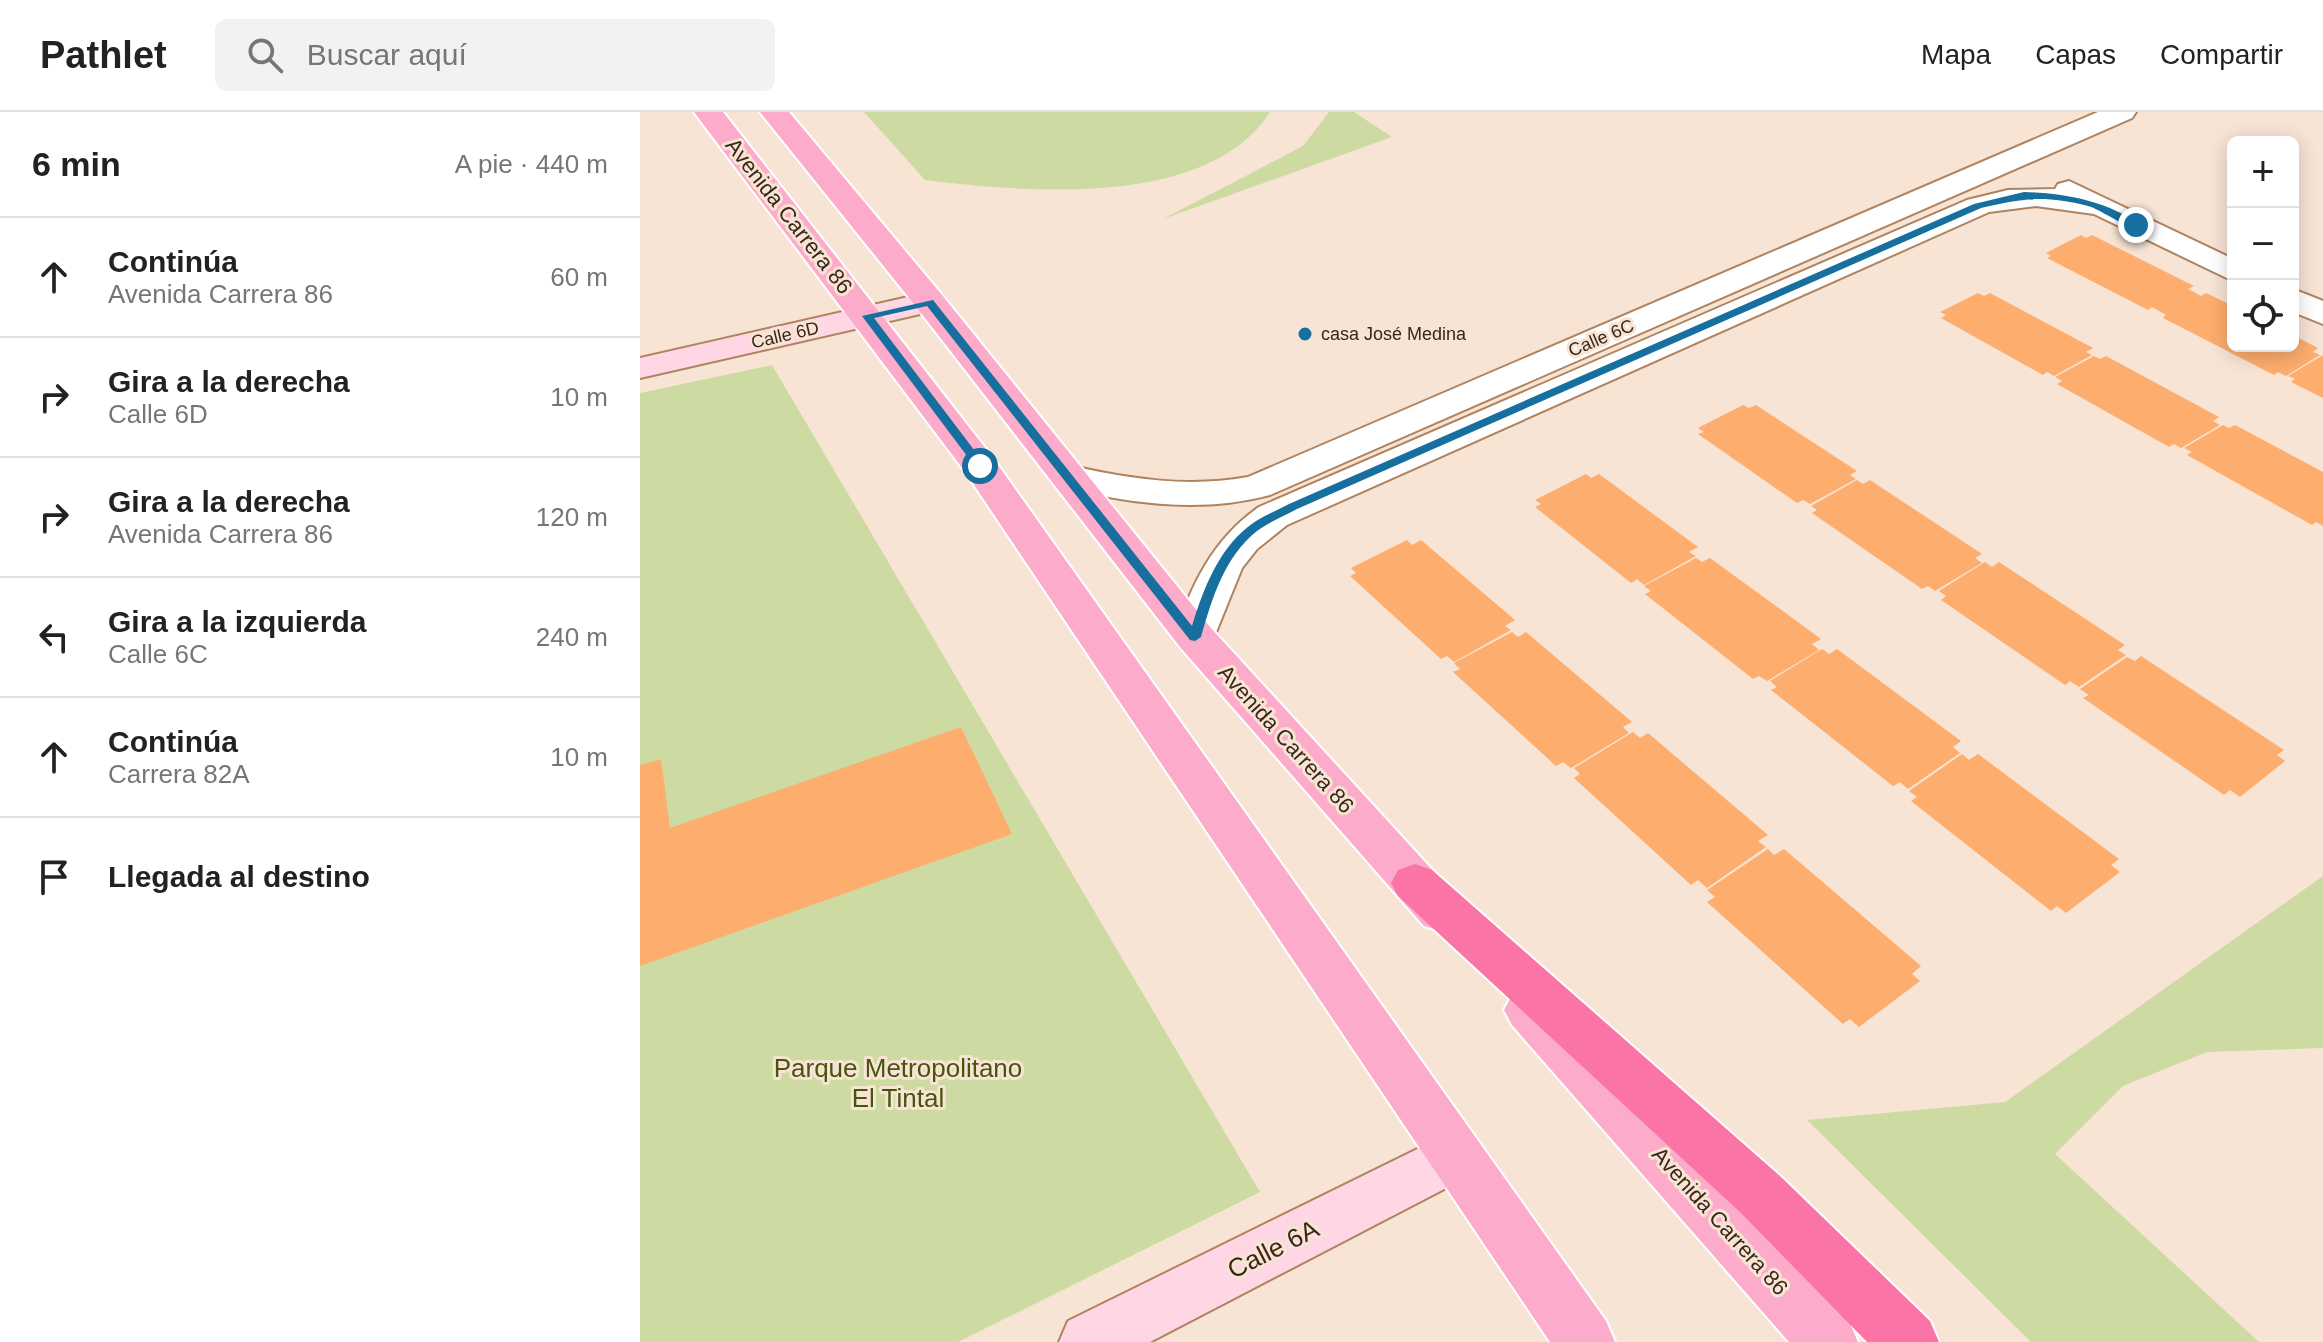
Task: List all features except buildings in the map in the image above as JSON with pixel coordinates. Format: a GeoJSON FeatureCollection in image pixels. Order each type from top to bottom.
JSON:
{"type":"FeatureCollection","features":[{"type":"Feature","properties":{"kind":"highway"},"geometry":{"type":"LineString","coordinates":[[1415,883],[1761,1195],[1909,1342]]}},
{"type":"Feature","properties":{"kind":"main road","name":"Avenida Carrera 86"},"geometry":{"type":"LineString","coordinates":[[708,112],[980,466],[1585,1342]]}},
{"type":"Feature","properties":{"kind":"main road","name":"Avenida Carrera 86"},"geometry":{"type":"LineString","coordinates":[[774,112],[930,302],[1195,637],[1814,1327]]}},
{"type":"Feature","properties":{"kind":"main road"},"geometry":{"type":"LineString","coordinates":[[1456,1155],[1547,1342]]}},
{"type":"Feature","properties":{"kind":"street","name":"Calle 6C"},"geometry":{"type":"LineString","coordinates":[[1068,477],[1125,491],[1165,496],[1226,494],[1257,487],[2122,112]]}},
{"type":"Feature","properties":{"kind":"street"},"geometry":{"type":"LineString","coordinates":[[2032,151],[2052,178],[2094,205],[2227,268]]}},
{"type":"Feature","properties":{"kind":"street","name":"Calle 6C"},"geometry":{"type":"LineString","coordinates":[[1195,637],[1209,591],[1226,559],[1253,529],[1283,511],[1978,206],[2024,195],[2047,195],[2094,205]]}},
{"type":"Feature","properties":{"kind":"street","name":"Calle 6D"},"geometry":{"type":"LineString","coordinates":[[640,368],[930,302]]}},
{"type":"Feature","properties":{"kind":"street"},"geometry":{"type":"LineString","coordinates":[[2299,302],[2323,314]]}},
{"type":"Feature","properties":{"kind":"street","name":"Calle 6A"},"geometry":{"type":"LineString","coordinates":[[1089,1342],[1456,1155]]}},
{"type":"Feature","properties":{"kind":"green space"},"geometry":{"type":"Polygon","coordinates":[[[864,112],[1270,112],[1241,144],[1203,166],[1159,180],[1061,190],[925,180],[864,112]]]}},
{"type":"Feature","properties":{"kind":"green space"},"geometry":{"type":"Polygon","coordinates":[[[1329,112],[1354,112],[1392,137],[1163,219],[1303,146],[1329,112]]]}},
{"type":"Feature","properties":{"kind":"green space","name":"Parque Metropolitano El Tintal"},"geometry":{"type":"Polygon","coordinates":[[[772,365],[1260,1192],[958,1342],[640,1342],[640,393],[772,365]]]}},
{"type":"Feature","properties":{"kind":"green space"},"geometry":{"type":"Polygon","coordinates":[[[2323,876],[2323,1048],[2207,1052],[2123,1086],[2055,1154],[2259,1342],[2031,1342],[1807,1120],[2005,1102],[2323,876]]]}},
{"type":"Feature","properties":{"kind":"place","name":"casa José Medina"},"geometry":{"type":"Point","coordinates":[1305,334]}},
{"type":"Feature","properties":{"kind":"route"},"geometry":{"type":"LineString","coordinates":[[980,466],[867,316],[930,302],[1195,637],[1209,591],[1226,559],[1253,529],[1273,516],[1978,206],[2024,195],[2047,195],[2094,205],[2136,225]]}}]}
